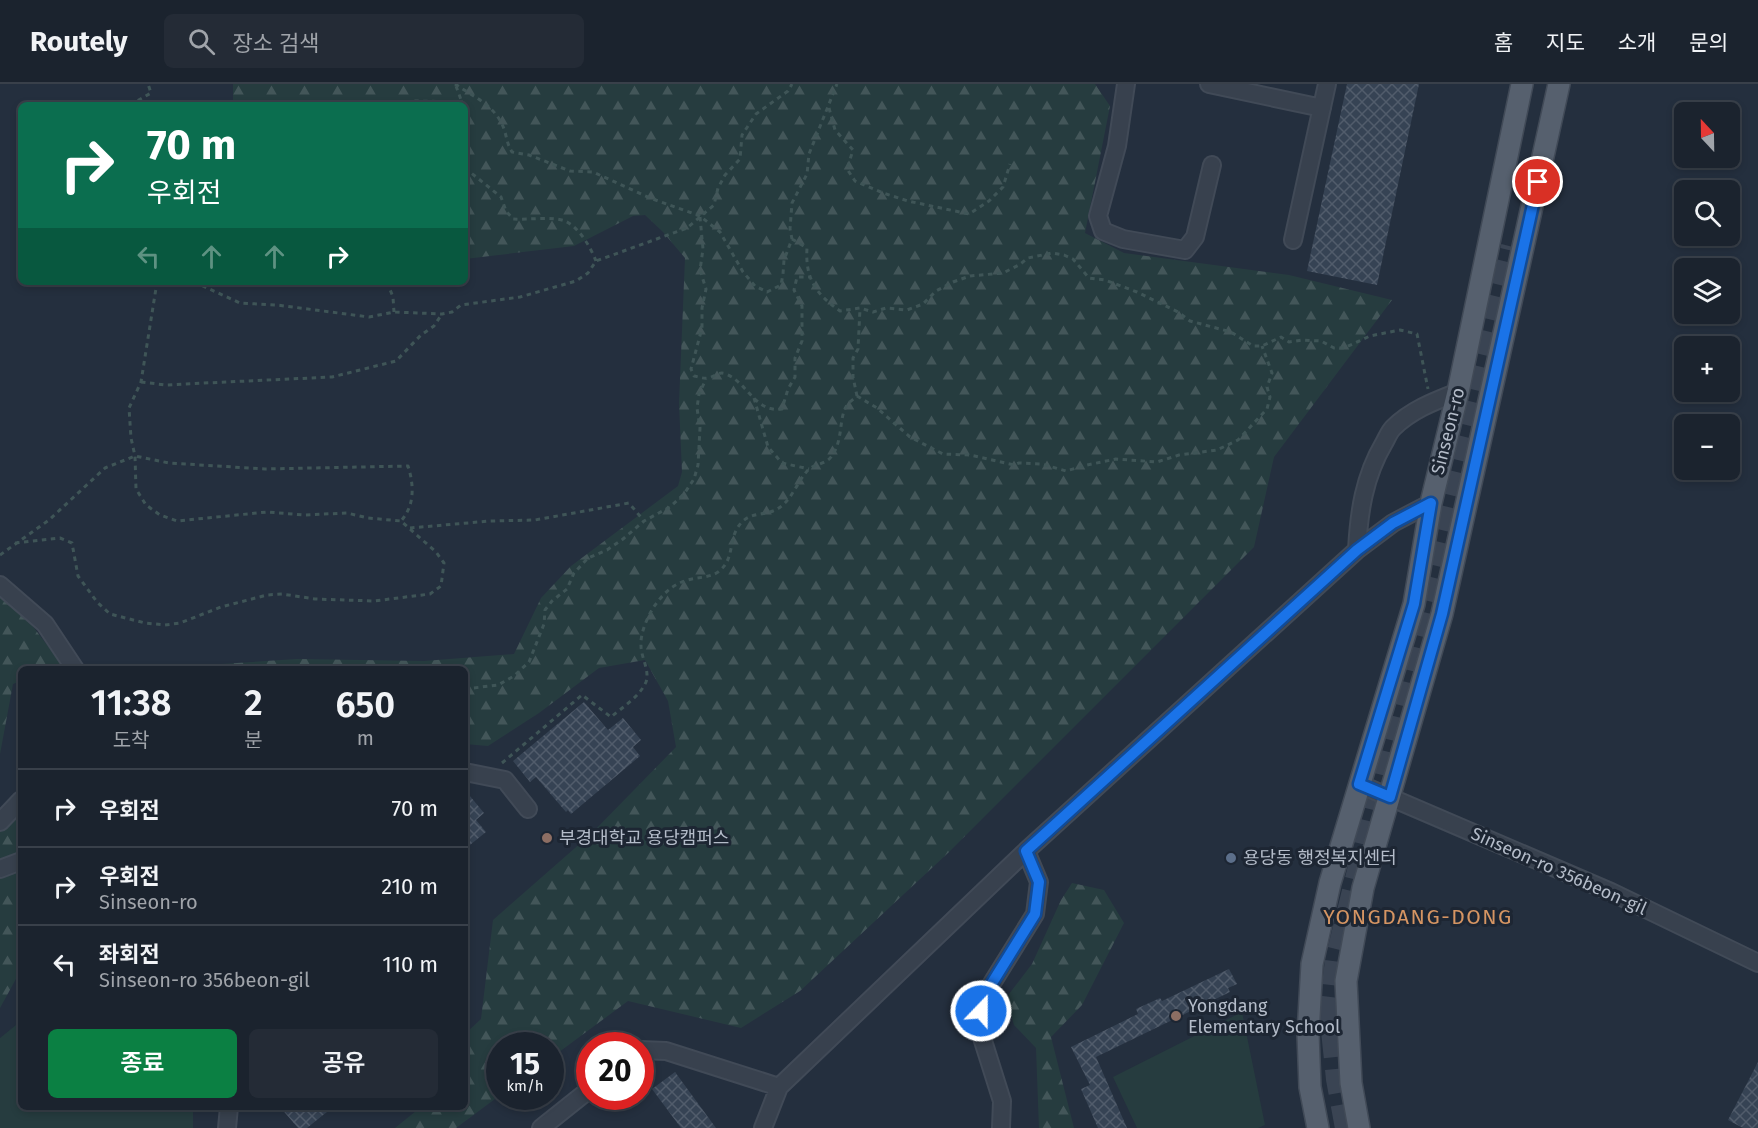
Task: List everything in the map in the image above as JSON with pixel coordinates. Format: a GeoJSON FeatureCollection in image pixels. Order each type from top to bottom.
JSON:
{"type":"FeatureCollection","features":[{"type":"Feature","properties":{"kind":"main road","name":"Sinseon-ro"},"geometry":{"type":"LineString","coordinates":[[1318,1128],[1311,1087],[1308,1034],[1312,964],[1330,883],[1414,604],[1431,503],[1458,392],[1522,84]]}},
{"type":"Feature","properties":{"kind":"main road","name":"Sinseon-ro"},"geometry":{"type":"LineString","coordinates":[[1359,1128],[1351,1083],[1346,981],[1363,888],[1442,614],[1559,84]]}},
{"type":"Feature","properties":{"kind":"street"},"geometry":{"type":"LineString","coordinates":[[1126,84],[1117,146],[1098,216],[1103,231],[1123,240],[1185,250],[1195,237],[1212,165]]}},
{"type":"Feature","properties":{"kind":"street"},"geometry":{"type":"LineString","coordinates":[[1209,84],[1322,108]]}},
{"type":"Feature","properties":{"kind":"street"},"geometry":{"type":"LineString","coordinates":[[1293,240],[1327,84]]}},
{"type":"Feature","properties":{"kind":"street"},"geometry":{"type":"LineString","coordinates":[[1357,550],[1358,520],[1365,486],[1375,458],[1392,429],[1406,416],[1431,402],[1458,392]]}},
{"type":"Feature","properties":{"kind":"street"},"geometry":{"type":"LineString","coordinates":[[763,1128],[779,1087],[1026,851],[1357,550],[1393,523],[1431,503]]}},
{"type":"Feature","properties":{"kind":"street"},"geometry":{"type":"LineString","coordinates":[[0,585],[45,624],[73,666]]}},
{"type":"Feature","properties":{"kind":"street"},"geometry":{"type":"LineString","coordinates":[[468,773],[505,780],[528,809]]}},
{"type":"Feature","properties":{"kind":"street","name":"Sinseon-ro 356beon-gil"},"geometry":{"type":"LineString","coordinates":[[1359,784],[1611,892],[1758,963]]}},
{"type":"Feature","properties":{"kind":"street"},"geometry":{"type":"LineString","coordinates":[[0,822],[18,803]]}},
{"type":"Feature","properties":{"kind":"street"},"geometry":{"type":"LineString","coordinates":[[1000,1128],[1002,1101],[978,1025],[984,996],[1035,914],[1039,882],[1026,851]]}},
{"type":"Feature","properties":{"kind":"street"},"geometry":{"type":"LineString","coordinates":[[0,869],[18,862]]}},
{"type":"Feature","properties":{"kind":"street"},"geometry":{"type":"LineString","coordinates":[[654,1051],[666,1052],[779,1087]]}},
{"type":"Feature","properties":{"kind":"street"},"geometry":{"type":"LineString","coordinates":[[541,1128],[576,1100]]}},
{"type":"Feature","properties":{"kind":"street"},"geometry":{"type":"LineString","coordinates":[[227,1128],[229,1110]]}},
{"type":"Feature","properties":{"kind":"path"},"geometry":{"type":"LineString","coordinates":[[135,102],[151,93],[148,84]]}},
{"type":"Feature","properties":{"kind":"path"},"geometry":{"type":"LineString","coordinates":[[456,84],[490,106],[501,123],[512,152],[529,155],[570,171],[593,172],[650,198],[700,216],[720,231],[743,272],[755,286],[767,292],[781,285],[784,260],[792,239],[790,229],[792,203],[807,174],[809,154],[837,84]]}},
{"type":"Feature","properties":{"kind":"path"},"geometry":{"type":"LineString","coordinates":[[456,84],[462,102]]}},
{"type":"Feature","properties":{"kind":"path"},"geometry":{"type":"LineString","coordinates":[[201,285],[240,303],[277,305],[369,317],[394,312],[442,314],[452,312],[461,305],[520,297],[576,281],[588,273],[596,261],[687,228],[714,205],[724,176],[740,159],[742,135],[756,114],[788,91],[792,84]]}},
{"type":"Feature","properties":{"kind":"path"},"geometry":{"type":"LineString","coordinates":[[413,102],[431,102]]}},
{"type":"Feature","properties":{"kind":"path"},"geometry":{"type":"LineString","coordinates":[[828,106],[835,130],[853,150],[847,169],[855,181],[908,201],[969,214],[989,201],[1003,187],[1010,164]]}},
{"type":"Feature","properties":{"kind":"path"},"geometry":{"type":"LineString","coordinates":[[468,170],[501,197],[506,211],[513,219],[566,221],[578,232],[596,261]]}},
{"type":"Feature","properties":{"kind":"path"},"geometry":{"type":"LineString","coordinates":[[700,216],[703,249],[700,270],[706,289],[702,308],[702,328],[691,369],[694,376],[706,379],[720,373],[729,375],[762,405],[771,410],[782,409],[795,378],[795,358],[802,341],[802,306],[794,290],[797,277],[809,278]]}},
{"type":"Feature","properties":{"kind":"path"},"geometry":{"type":"LineString","coordinates":[[792,239],[807,248],[806,261],[809,278],[824,300],[840,311],[860,309],[873,312],[886,308],[907,310],[923,304],[936,291],[953,282],[970,276],[1003,273],[1028,258],[1052,254],[1074,259],[1089,278],[1105,280],[1137,292],[1178,312],[1190,321],[1231,332],[1252,346],[1262,346],[1281,337],[1289,342],[1321,341],[1334,348],[1344,348],[1370,336],[1400,330],[1418,334],[1431,402]]}},
{"type":"Feature","properties":{"kind":"path"},"geometry":{"type":"LineString","coordinates":[[15,543],[60,538],[72,543],[78,576],[97,602],[110,614],[130,620],[165,625],[180,623],[221,607],[267,595],[282,594],[315,599],[374,601],[430,594],[441,586],[444,563],[436,552],[400,521],[368,518],[347,513],[304,515],[267,512],[177,521],[160,515],[147,505],[136,489],[135,456],[130,438],[129,408],[141,381],[157,285]]}},
{"type":"Feature","properties":{"kind":"path"},"geometry":{"type":"LineString","coordinates":[[388,285],[393,297],[394,312]]}},
{"type":"Feature","properties":{"kind":"path"},"geometry":{"type":"LineString","coordinates":[[857,396],[853,358],[858,349],[860,309]]}},
{"type":"Feature","properties":{"kind":"path"},"geometry":{"type":"LineString","coordinates":[[141,381],[166,385],[332,377],[353,373],[396,361],[421,335],[434,326],[442,314]]}},
{"type":"Feature","properties":{"kind":"path"},"geometry":{"type":"LineString","coordinates":[[857,396],[878,408],[910,437],[943,454],[970,455],[1014,465],[1019,463],[1042,464],[1066,471],[1116,459],[1157,462],[1179,455],[1226,447],[1238,440],[1268,409],[1270,397],[1267,387],[1272,373],[1262,346]]}},
{"type":"Feature","properties":{"kind":"path"},"geometry":{"type":"LineString","coordinates":[[468,689],[498,686],[514,676],[529,662],[544,624],[545,610],[567,589],[574,573],[588,558],[607,550],[644,520],[670,507],[684,494],[694,478],[700,446],[697,408],[699,394],[706,379]]}},
{"type":"Feature","properties":{"kind":"path"},"geometry":{"type":"LineString","coordinates":[[486,777],[582,695],[611,717],[642,689],[648,678],[641,646],[644,627],[664,593],[689,579],[700,579],[716,573],[731,554],[730,542],[734,531],[742,522],[749,516],[774,511],[790,498],[809,469],[830,459],[841,437],[842,420],[847,405],[857,396]]}},
{"type":"Feature","properties":{"kind":"path"},"geometry":{"type":"LineString","coordinates":[[753,397],[768,447],[782,463],[809,469]]}},
{"type":"Feature","properties":{"kind":"path"},"geometry":{"type":"LineString","coordinates":[[0,555],[49,520],[105,468],[135,456],[169,463],[265,469],[408,466],[412,480],[412,500],[406,515],[400,521]]}},
{"type":"Feature","properties":{"kind":"path"},"geometry":{"type":"LineString","coordinates":[[410,528],[490,521],[535,520],[629,502],[644,520]]}},
{"type":"Feature","properties":{"kind":"green space"},"geometry":{"type":"Polygon","coordinates":[[[233,84],[1095,84],[1110,106],[1085,233],[1124,253],[1289,275],[1392,300],[1274,457],[1254,547],[948,853],[800,991],[741,1028],[628,1001],[586,1032],[576,1032],[576,1039],[564,1048],[564,1032],[486,1032],[486,1106],[456,1128],[395,1128],[417,1110],[468,1110],[468,1031],[481,1019],[493,920],[591,834],[676,747],[668,701],[645,660],[599,668],[539,713],[488,746],[468,744],[468,666],[191,666],[297,659],[424,661],[514,654],[541,598],[571,566],[678,486],[682,472],[679,403],[685,258],[645,215],[633,216],[574,246],[468,259],[468,102],[233,102],[233,84]]]}},
{"type":"Feature","properties":{"kind":"green space"},"geometry":{"type":"Polygon","coordinates":[[[0,595],[21,611],[63,666],[18,666],[18,682],[13,684],[0,754],[0,595]]]}},
{"type":"Feature","properties":{"kind":"green space"},"geometry":{"type":"Polygon","coordinates":[[[18,812],[18,969],[17,977],[0,1008],[0,829],[18,812]]]}},
{"type":"Feature","properties":{"kind":"green space"},"geometry":{"type":"Polygon","coordinates":[[[1072,883],[1104,890],[1124,923],[1082,1005],[1051,1037],[1074,1128],[1039,1128],[1036,1048],[1014,1025],[1006,998],[1032,964],[1061,900],[1072,883]]]}},
{"type":"Feature","properties":{"kind":"green space"},"geometry":{"type":"Polygon","coordinates":[[[1242,1012],[1265,1125],[1258,1128],[1137,1128],[1113,1077],[1242,1012]]]}},
{"type":"Feature","properties":{"kind":"green space"},"geometry":{"type":"Polygon","coordinates":[[[18,1023],[18,1110],[193,1110],[193,1128],[0,1128],[0,1038],[18,1023]]]}},
{"type":"Feature","properties":{"kind":"building"},"geometry":{"type":"Polygon","coordinates":[[[1347,84],[1419,84],[1377,285],[1307,271],[1347,84]]]}},
{"type":"Feature","properties":{"kind":"building"},"geometry":{"type":"Polygon","coordinates":[[[584,702],[608,730],[623,718],[641,740],[633,747],[640,756],[571,814],[568,810],[566,812],[536,777],[530,782],[513,761],[584,702]]]}},
{"type":"Feature","properties":{"kind":"building"},"geometry":{"type":"Polygon","coordinates":[[[468,794],[484,813],[476,820],[486,832],[468,847],[468,794]]]}},
{"type":"Feature","properties":{"kind":"building"},"geometry":{"type":"Polygon","coordinates":[[[1229,969],[1237,984],[1228,988],[1230,992],[1096,1057],[1127,1128],[1098,1128],[1081,1089],[1090,1085],[1071,1047],[1138,1014],[1136,1009],[1160,998],[1162,1001],[1229,969]]]}},
{"type":"Feature","properties":{"kind":"building"},"geometry":{"type":"Polygon","coordinates":[[[1758,1062],[1758,1128],[1743,1128],[1728,1120],[1758,1062]]]}},
{"type":"Feature","properties":{"kind":"building"},"geometry":{"type":"Polygon","coordinates":[[[675,1072],[716,1128],[681,1128],[654,1092],[654,1088],[675,1072]]]}},
{"type":"Feature","properties":{"kind":"building"},"geometry":{"type":"Polygon","coordinates":[[[283,1110],[329,1110],[307,1128],[298,1128],[283,1110]]]}},
{"type":"Feature","properties":{"kind":"tunnel"},"geometry":{"type":"LineString","coordinates":[[1347,1128],[1338,1079],[1331,1011],[1337,960],[1513,247]]}},
{"type":"Feature","properties":{"kind":"place","name":"부경대학교 용당캠퍼스"},"geometry":{"type":"Point","coordinates":[547,838]}},
{"type":"Feature","properties":{"kind":"place","name":"용당동 행정복지센터"},"geometry":{"type":"Point","coordinates":[1231,858]}},
{"type":"Feature","properties":{"kind":"place","name":"Yongdang Elementary School"},"geometry":{"type":"Point","coordinates":[1176,1016]}},
{"type":"Feature","properties":{"kind":"district","name":"YONGDANG-DONG"},"geometry":{"type":"Point","coordinates":[1418,917]}},
{"type":"Feature","properties":{"kind":"route"},"geometry":{"type":"LineString","coordinates":[[981,1011],[984,996],[1035,914],[1039,882],[1026,851],[1357,550],[1393,523],[1431,503],[1414,604],[1359,784],[1390,797],[1442,614],[1538,182]]}}]}
